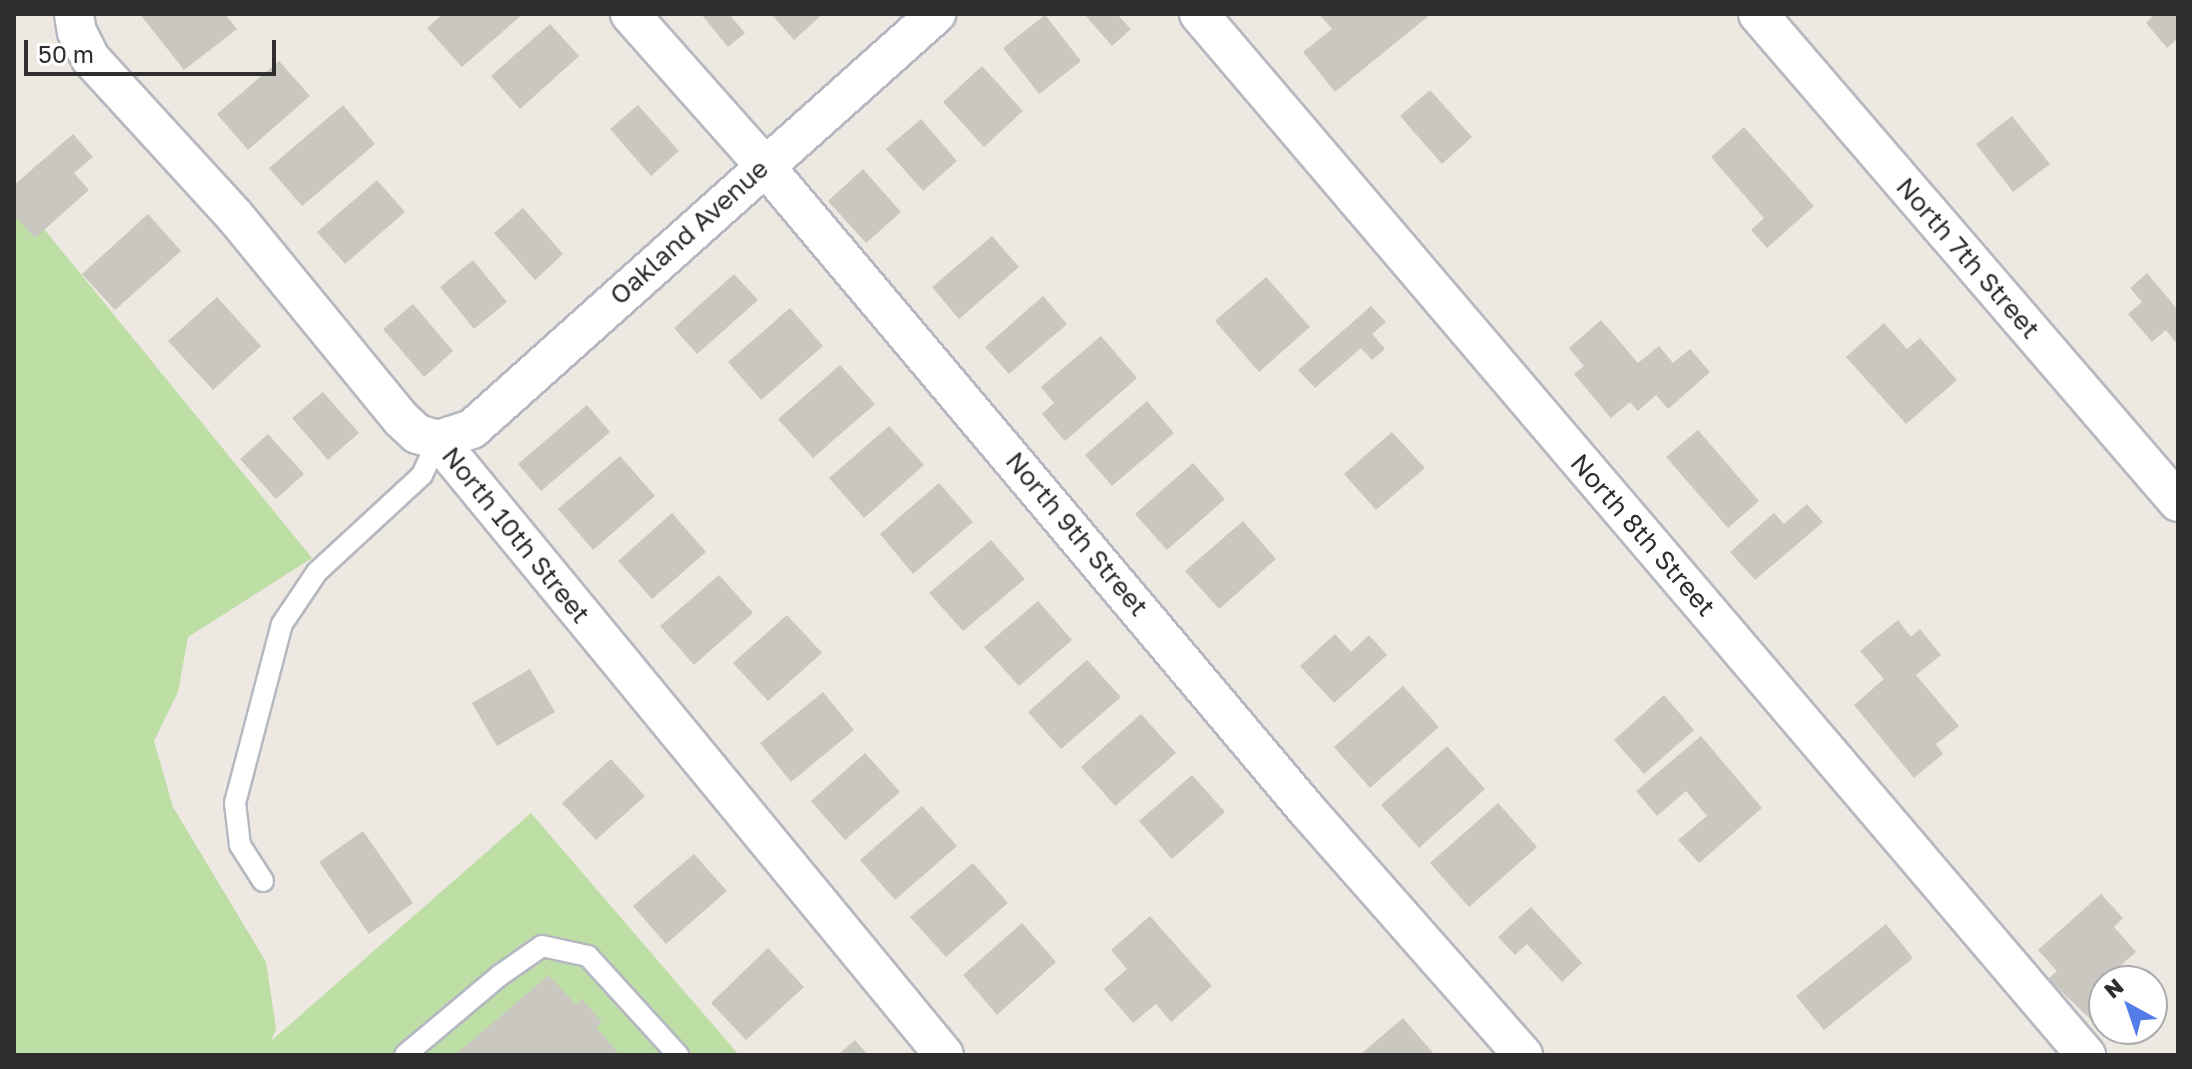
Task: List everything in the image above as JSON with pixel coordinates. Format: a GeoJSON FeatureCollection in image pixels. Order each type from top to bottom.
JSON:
{"type":"FeatureCollection","features":[{"type":"Feature","properties":{"kind":"street","name":"North 9th Street"},"geometry":{"type":"LineString","coordinates":[[630,14],[764,165],[1307,810],[1523,1055]]}},
{"type":"Feature","properties":{"kind":"street","name":"Oakland Avenue"},"geometry":{"type":"LineString","coordinates":[[438,440],[472,429],[936,14]]}},
{"type":"Feature","properties":{"kind":"street","name":"North 8th Street"},"geometry":{"type":"LineString","coordinates":[[1199,14],[2086,1055]]}},
{"type":"Feature","properties":{"kind":"street","name":"North 7th Street"},"geometry":{"type":"LineString","coordinates":[[1758,14],[2178,502]]}},
{"type":"Feature","properties":{"kind":"street","name":"North 10th Street"},"geometry":{"type":"LineString","coordinates":[[75,23],[91,59],[234,215],[401,419],[417,434],[438,440],[944,1055]]}},
{"type":"Feature","properties":{"kind":"lane"},"geometry":{"type":"LineString","coordinates":[[263,881],[240,845],[235,803],[282,624],[317,572],[422,475],[438,440]]}},
{"type":"Feature","properties":{"kind":"lane"},"geometry":{"type":"LineString","coordinates":[[405,1055],[499,976],[542,946],[588,956],[678,1055]]}},
{"type":"Feature","properties":{"kind":"green space"},"geometry":{"type":"Polygon","coordinates":[[[14,192],[312,558],[188,637],[178,692],[154,741],[173,807],[266,962],[276,1028],[271,1041],[531,813],[739,1055],[14,1055],[14,192]]]}},
{"type":"Feature","properties":{"kind":"building"},"geometry":{"type":"Polygon","coordinates":[[[140,14],[225,14],[237,29],[184,70],[140,14]]]}},
{"type":"Feature","properties":{"kind":"building"},"geometry":{"type":"Polygon","coordinates":[[[443,14],[523,14],[462,67],[427,28],[443,14]]]}},
{"type":"Feature","properties":{"kind":"building"},"geometry":{"type":"Polygon","coordinates":[[[701,14],[729,14],[745,33],[728,47],[701,14]]]}},
{"type":"Feature","properties":{"kind":"building"},"geometry":{"type":"Polygon","coordinates":[[[771,14],[823,14],[794,40],[771,14]]]}},
{"type":"Feature","properties":{"kind":"building"},"geometry":{"type":"Polygon","coordinates":[[[1084,14],[1117,14],[1131,29],[1112,46],[1084,14]]]}},
{"type":"Feature","properties":{"kind":"building"},"geometry":{"type":"Polygon","coordinates":[[[1319,14],[1431,14],[1335,92],[1303,52],[1332,29],[1319,14]]]}},
{"type":"Feature","properties":{"kind":"building"},"geometry":{"type":"Polygon","coordinates":[[[2149,14],[2178,14],[2178,38],[2167,48],[2146,23],[2152,17],[2149,14]]]}},
{"type":"Feature","properties":{"kind":"building"},"geometry":{"type":"Polygon","coordinates":[[[1045,15],[1081,61],[1039,94],[1003,48],[1045,15]]]}},
{"type":"Feature","properties":{"kind":"building"},"geometry":{"type":"Polygon","coordinates":[[[550,24],[579,56],[520,109],[491,76],[550,24]]]}},
{"type":"Feature","properties":{"kind":"building"},"geometry":{"type":"Polygon","coordinates":[[[279,61],[310,96],[248,150],[217,114],[279,61]]]}},
{"type":"Feature","properties":{"kind":"building"},"geometry":{"type":"Polygon","coordinates":[[[982,66],[1023,111],[984,147],[943,102],[982,66]]]}},
{"type":"Feature","properties":{"kind":"building"},"geometry":{"type":"Polygon","coordinates":[[[1430,90],[1472,137],[1442,164],[1400,116],[1430,90]]]}},
{"type":"Feature","properties":{"kind":"building"},"geometry":{"type":"Polygon","coordinates":[[[343,105],[375,144],[302,206],[269,168],[343,105]]]}},
{"type":"Feature","properties":{"kind":"building"},"geometry":{"type":"Polygon","coordinates":[[[638,105],[679,151],[651,176],[610,129],[638,105]]]}},
{"type":"Feature","properties":{"kind":"building"},"geometry":{"type":"Polygon","coordinates":[[[2012,116],[2050,164],[2013,192],[1976,144],[2012,116]]]}},
{"type":"Feature","properties":{"kind":"building"},"geometry":{"type":"Polygon","coordinates":[[[921,119],[957,161],[923,191],[886,149],[921,119]]]}},
{"type":"Feature","properties":{"kind":"building"},"geometry":{"type":"Polygon","coordinates":[[[1744,127],[1814,206],[1767,248],[1751,230],[1764,218],[1711,157],[1744,127]]]}},
{"type":"Feature","properties":{"kind":"building"},"geometry":{"type":"Polygon","coordinates":[[[73,134],[93,157],[74,173],[89,190],[35,238],[14,215],[14,185],[73,134]]]}},
{"type":"Feature","properties":{"kind":"building"},"geometry":{"type":"Polygon","coordinates":[[[863,169],[901,212],[866,243],[828,201],[863,169]]]}},
{"type":"Feature","properties":{"kind":"building"},"geometry":{"type":"Polygon","coordinates":[[[377,180],[405,212],[345,264],[317,232],[377,180]]]}},
{"type":"Feature","properties":{"kind":"building"},"geometry":{"type":"Polygon","coordinates":[[[523,208],[563,254],[535,280],[494,233],[523,208]]]}},
{"type":"Feature","properties":{"kind":"building"},"geometry":{"type":"Polygon","coordinates":[[[148,214],[181,251],[115,310],[82,274],[148,214]]]}},
{"type":"Feature","properties":{"kind":"building"},"geometry":{"type":"Polygon","coordinates":[[[992,236],[1019,267],[959,319],[932,287],[992,236]]]}},
{"type":"Feature","properties":{"kind":"building"},"geometry":{"type":"Polygon","coordinates":[[[473,260],[507,302],[474,329],[440,287],[473,260]]]}},
{"type":"Feature","properties":{"kind":"building"},"geometry":{"type":"Polygon","coordinates":[[[2147,273],[2178,310],[2178,345],[2166,330],[2152,342],[2128,314],[2142,302],[2130,288],[2147,273]]]}},
{"type":"Feature","properties":{"kind":"building"},"geometry":{"type":"Polygon","coordinates":[[[734,274],[758,300],[697,354],[674,328],[734,274]]]}},
{"type":"Feature","properties":{"kind":"building"},"geometry":{"type":"Polygon","coordinates":[[[1266,277],[1310,327],[1259,372],[1215,321],[1266,277]]]}},
{"type":"Feature","properties":{"kind":"building"},"geometry":{"type":"Polygon","coordinates":[[[1043,296],[1067,324],[1009,374],[985,347],[1043,296]]]}},
{"type":"Feature","properties":{"kind":"building"},"geometry":{"type":"Polygon","coordinates":[[[217,297],[261,346],[213,390],[168,341],[217,297]]]}},
{"type":"Feature","properties":{"kind":"building"},"geometry":{"type":"Polygon","coordinates":[[[413,304],[453,351],[424,377],[383,329],[413,304]]]}},
{"type":"Feature","properties":{"kind":"building"},"geometry":{"type":"Polygon","coordinates":[[[1371,306],[1386,322],[1372,334],[1385,349],[1372,360],[1361,348],[1315,388],[1298,370],[1371,306]]]}},
{"type":"Feature","properties":{"kind":"building"},"geometry":{"type":"Polygon","coordinates":[[[790,308],[823,346],[761,400],[728,362],[790,308]]]}},
{"type":"Feature","properties":{"kind":"building"},"geometry":{"type":"Polygon","coordinates":[[[1601,320],[1638,363],[1659,346],[1673,363],[1690,349],[1710,372],[1668,409],[1656,395],[1638,411],[1630,402],[1611,418],[1574,374],[1584,366],[1569,348],[1601,320]]]}},
{"type":"Feature","properties":{"kind":"building"},"geometry":{"type":"Polygon","coordinates":[[[1884,323],[1907,349],[1920,338],[1957,380],[1906,424],[1846,357],[1884,323]]]}},
{"type":"Feature","properties":{"kind":"building"},"geometry":{"type":"Polygon","coordinates":[[[1101,336],[1137,378],[1065,441],[1042,414],[1054,403],[1041,387],[1101,336]]]}},
{"type":"Feature","properties":{"kind":"building"},"geometry":{"type":"Polygon","coordinates":[[[840,365],[875,404],[813,458],[778,419],[840,365]]]}},
{"type":"Feature","properties":{"kind":"building"},"geometry":{"type":"Polygon","coordinates":[[[323,392],[359,433],[328,460],[292,418],[323,392]]]}},
{"type":"Feature","properties":{"kind":"building"},"geometry":{"type":"Polygon","coordinates":[[[1147,401],[1174,433],[1112,486],[1085,455],[1147,401]]]}},
{"type":"Feature","properties":{"kind":"building"},"geometry":{"type":"Polygon","coordinates":[[[587,405],[610,432],[541,491],[518,464],[587,405]]]}},
{"type":"Feature","properties":{"kind":"building"},"geometry":{"type":"Polygon","coordinates":[[[889,426],[924,465],[864,518],[829,478],[889,426]]]}},
{"type":"Feature","properties":{"kind":"building"},"geometry":{"type":"Polygon","coordinates":[[[1698,430],[1759,501],[1728,528],[1666,457],[1698,430]]]}},
{"type":"Feature","properties":{"kind":"building"},"geometry":{"type":"Polygon","coordinates":[[[1392,432],[1425,468],[1376,510],[1344,474],[1392,432]]]}},
{"type":"Feature","properties":{"kind":"building"},"geometry":{"type":"Polygon","coordinates":[[[268,434],[304,474],[276,499],[240,459],[268,434]]]}},
{"type":"Feature","properties":{"kind":"building"},"geometry":{"type":"Polygon","coordinates":[[[620,456],[655,496],[593,550],[558,509],[620,456]]]}},
{"type":"Feature","properties":{"kind":"building"},"geometry":{"type":"Polygon","coordinates":[[[1193,463],[1225,499],[1167,550],[1135,514],[1193,463]]]}},
{"type":"Feature","properties":{"kind":"building"},"geometry":{"type":"Polygon","coordinates":[[[939,483],[973,522],[913,574],[880,534],[939,483]]]}},
{"type":"Feature","properties":{"kind":"building"},"geometry":{"type":"Polygon","coordinates":[[[1807,504],[1823,522],[1755,580],[1730,552],[1774,513],[1784,524],[1807,504]]]}},
{"type":"Feature","properties":{"kind":"building"},"geometry":{"type":"Polygon","coordinates":[[[672,513],[706,552],[652,599],[618,561],[672,513]]]}},
{"type":"Feature","properties":{"kind":"building"},"geometry":{"type":"Polygon","coordinates":[[[1243,521],[1276,559],[1219,609],[1185,571],[1243,521]]]}},
{"type":"Feature","properties":{"kind":"building"},"geometry":{"type":"Polygon","coordinates":[[[991,540],[1025,579],[963,631],[929,593],[991,540]]]}},
{"type":"Feature","properties":{"kind":"building"},"geometry":{"type":"Polygon","coordinates":[[[719,575],[753,613],[694,665],[660,626],[719,575]]]}},
{"type":"Feature","properties":{"kind":"building"},"geometry":{"type":"Polygon","coordinates":[[[1038,601],[1072,640],[1019,686],[984,647],[1038,601]]]}},
{"type":"Feature","properties":{"kind":"building"},"geometry":{"type":"Polygon","coordinates":[[[787,615],[822,653],[768,701],[733,663],[787,615]]]}},
{"type":"Feature","properties":{"kind":"building"},"geometry":{"type":"Polygon","coordinates":[[[1898,620],[1911,637],[1920,629],[1941,655],[1916,675],[1959,726],[1936,744],[1943,754],[1914,778],[1854,705],[1884,679],[1860,651],[1898,620]]]}},
{"type":"Feature","properties":{"kind":"building"},"geometry":{"type":"Polygon","coordinates":[[[1335,634],[1351,652],[1369,635],[1387,655],[1334,703],[1300,666],[1335,634]]]}},
{"type":"Feature","properties":{"kind":"building"},"geometry":{"type":"Polygon","coordinates":[[[1087,660],[1121,697],[1061,749],[1028,712],[1087,660]]]}},
{"type":"Feature","properties":{"kind":"building"},"geometry":{"type":"Polygon","coordinates":[[[530,669],[555,712],[497,746],[472,703],[530,669]]]}},
{"type":"Feature","properties":{"kind":"building"},"geometry":{"type":"Polygon","coordinates":[[[1403,686],[1439,727],[1370,788],[1334,747],[1403,686]]]}},
{"type":"Feature","properties":{"kind":"building"},"geometry":{"type":"Polygon","coordinates":[[[823,692],[854,730],[791,782],[760,743],[823,692]]]}},
{"type":"Feature","properties":{"kind":"building"},"geometry":{"type":"Polygon","coordinates":[[[1664,695],[1694,730],[1644,774],[1614,740],[1664,695]]]}},
{"type":"Feature","properties":{"kind":"building"},"geometry":{"type":"Polygon","coordinates":[[[1141,714],[1176,753],[1115,806],[1081,767],[1141,714]]]}},
{"type":"Feature","properties":{"kind":"building"},"geometry":{"type":"Polygon","coordinates":[[[1701,736],[1762,808],[1699,863],[1678,840],[1707,816],[1686,791],[1657,816],[1636,791],[1701,736]]]}},
{"type":"Feature","properties":{"kind":"building"},"geometry":{"type":"Polygon","coordinates":[[[1447,746],[1485,789],[1419,848],[1381,805],[1447,746]]]}},
{"type":"Feature","properties":{"kind":"building"},"geometry":{"type":"Polygon","coordinates":[[[865,753],[900,792],[845,840],[811,801],[865,753]]]}},
{"type":"Feature","properties":{"kind":"building"},"geometry":{"type":"Polygon","coordinates":[[[611,759],[645,796],[596,840],[562,803],[611,759]]]}},
{"type":"Feature","properties":{"kind":"building"},"geometry":{"type":"Polygon","coordinates":[[[1192,775],[1225,812],[1172,859],[1139,821],[1192,775]]]}},
{"type":"Feature","properties":{"kind":"building"},"geometry":{"type":"Polygon","coordinates":[[[1498,803],[1537,847],[1469,907],[1430,863],[1498,803]]]}},
{"type":"Feature","properties":{"kind":"building"},"geometry":{"type":"Polygon","coordinates":[[[922,806],[957,846],[895,900],[860,860],[922,806]]]}},
{"type":"Feature","properties":{"kind":"building"},"geometry":{"type":"Polygon","coordinates":[[[363,831],[413,903],[369,934],[319,862],[363,831]]]}},
{"type":"Feature","properties":{"kind":"building"},"geometry":{"type":"Polygon","coordinates":[[[694,854],[727,891],[666,944],[633,906],[694,854]]]}},
{"type":"Feature","properties":{"kind":"building"},"geometry":{"type":"Polygon","coordinates":[[[973,863],[1008,903],[946,957],[910,917],[973,863]]]}},
{"type":"Feature","properties":{"kind":"building"},"geometry":{"type":"Polygon","coordinates":[[[2101,894],[2123,918],[2114,927],[2136,952],[2121,965],[2088,965],[2088,1017],[2048,979],[2057,971],[2038,950],[2101,894]]]}},
{"type":"Feature","properties":{"kind":"building"},"geometry":{"type":"Polygon","coordinates":[[[1531,907],[1582,963],[1562,982],[1527,944],[1515,955],[1498,937],[1531,907]]]}},
{"type":"Feature","properties":{"kind":"building"},"geometry":{"type":"Polygon","coordinates":[[[1150,916],[1212,986],[1171,1022],[1156,1004],[1133,1023],[1104,989],[1127,969],[1111,950],[1150,916]]]}},
{"type":"Feature","properties":{"kind":"building"},"geometry":{"type":"Polygon","coordinates":[[[1022,923],[1056,962],[997,1015],[963,975],[1022,923]]]}},
{"type":"Feature","properties":{"kind":"building"},"geometry":{"type":"Polygon","coordinates":[[[1886,924],[1913,958],[1824,1030],[1796,996],[1886,924]]]}},
{"type":"Feature","properties":{"kind":"building"},"geometry":{"type":"Polygon","coordinates":[[[768,948],[804,987],[746,1040],[711,1003],[768,948]]]}},
{"type":"Feature","properties":{"kind":"building"},"geometry":{"type":"Polygon","coordinates":[[[549,975],[576,1005],[582,999],[602,1022],[596,1027],[620,1055],[455,1055],[549,975]]]}},
{"type":"Feature","properties":{"kind":"building"},"geometry":{"type":"Polygon","coordinates":[[[1403,1018],[1435,1055],[1360,1055],[1403,1018]]]}},
{"type":"Feature","properties":{"kind":"building"},"geometry":{"type":"Polygon","coordinates":[[[855,1040],[868,1055],[838,1055],[855,1040]]]}}]}
